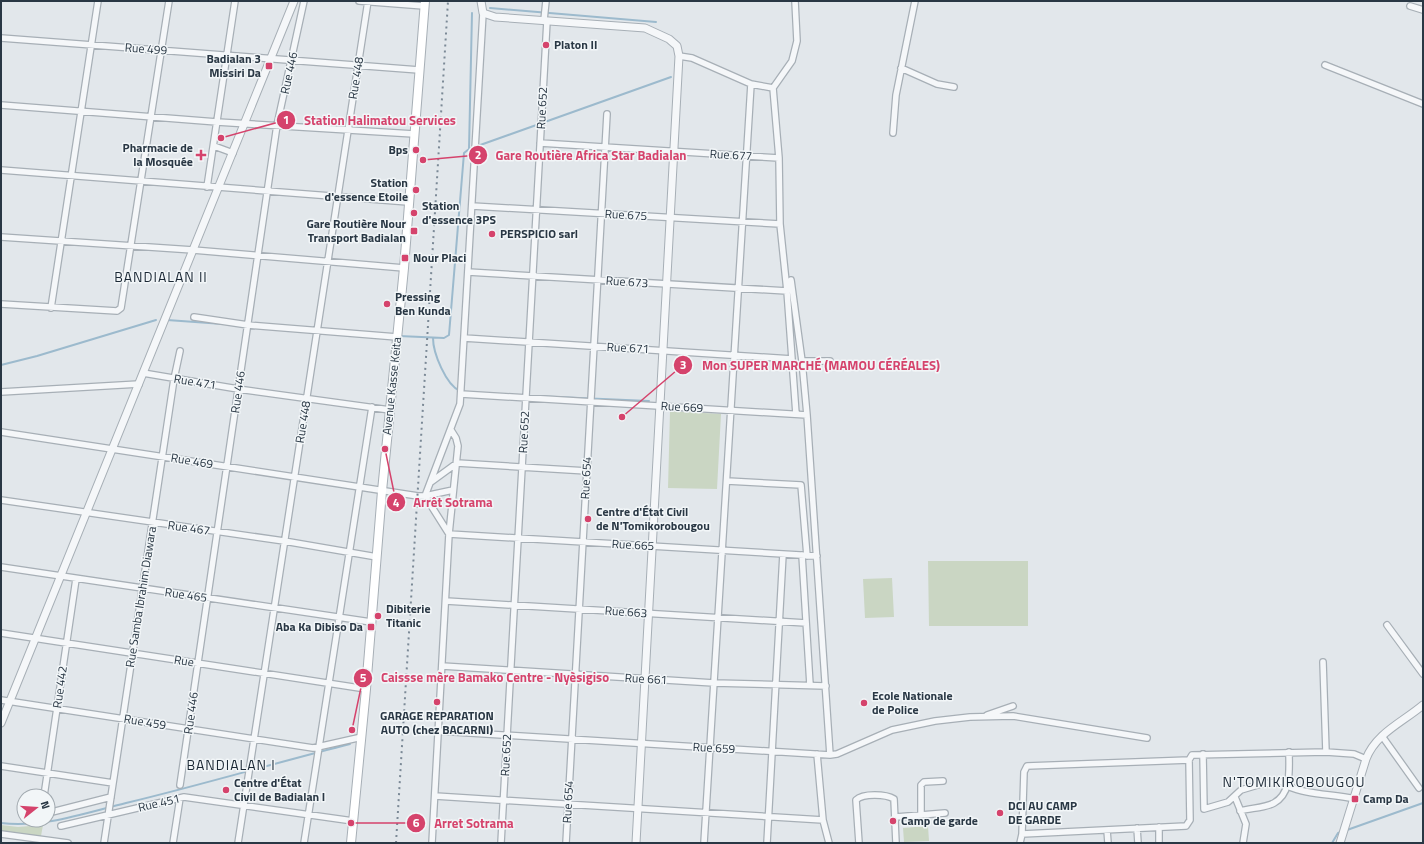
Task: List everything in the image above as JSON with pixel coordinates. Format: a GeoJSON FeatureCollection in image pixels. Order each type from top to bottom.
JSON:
{"type":"FeatureCollection","features":[{"type":"Feature","properties":{"kind":"main road","name":"Avenue Kasse Keita"},"geometry":{"type":"LineString","coordinates":[[352,842],[382,491],[404,268],[424,3]]}},
{"type":"Feature","properties":{"kind":"street"},"geometry":{"type":"LineString","coordinates":[[51,308],[98,1]]}},
{"type":"Feature","properties":{"kind":"street"},"geometry":{"type":"LineString","coordinates":[[1,304],[117,311],[121,308],[132,246],[169,1]]}},
{"type":"Feature","properties":{"kind":"street"},"geometry":{"type":"LineString","coordinates":[[207,187],[235,1]]}},
{"type":"Feature","properties":{"kind":"street"},"geometry":{"type":"LineString","coordinates":[[1,723],[294,1]]}},
{"type":"Feature","properties":{"kind":"street","name":"Rue 446"},"geometry":{"type":"LineString","coordinates":[[180,786],[277,126],[304,1]]}},
{"type":"Feature","properties":{"kind":"street"},"geometry":{"type":"LineString","coordinates":[[359,1],[424,3]]}},
{"type":"Feature","properties":{"kind":"street","name":"Rue 448"},"geometry":{"type":"LineString","coordinates":[[238,843],[368,1]]}},
{"type":"Feature","properties":{"kind":"street"},"geometry":{"type":"LineString","coordinates":[[450,534],[425,496],[460,404],[472,206],[482,13],[481,1]]}},
{"type":"Feature","properties":{"kind":"street","name":"Rue 652"},"geometry":{"type":"LineString","coordinates":[[501,843],[537,210],[546,1]]}},
{"type":"Feature","properties":{"kind":"street"},"geometry":{"type":"LineString","coordinates":[[795,1],[797,41],[792,61],[773,88],[779,158],[780,224],[787,291],[796,414]]}},
{"type":"Feature","properties":{"kind":"street"},"geometry":{"type":"LineString","coordinates":[[893,133],[896,95],[915,1]]}},
{"type":"Feature","properties":{"kind":"street"},"geometry":{"type":"LineString","coordinates":[[1410,6],[1423,10]]}},
{"type":"Feature","properties":{"kind":"street"},"geometry":{"type":"LineString","coordinates":[[482,13],[495,17],[645,28],[669,40],[677,46],[679,56],[636,843]]}},
{"type":"Feature","properties":{"kind":"street","name":"Rue 499"},"geometry":{"type":"LineString","coordinates":[[1,38],[419,70]]}},
{"type":"Feature","properties":{"kind":"street"},"geometry":{"type":"LineString","coordinates":[[679,56],[692,58],[751,84],[773,88]]}},
{"type":"Feature","properties":{"kind":"street"},"geometry":{"type":"LineString","coordinates":[[1325,65],[1423,104]]}},
{"type":"Feature","properties":{"kind":"street"},"geometry":{"type":"LineString","coordinates":[[902,68],[937,84],[954,87]]}},
{"type":"Feature","properties":{"kind":"street"},"geometry":{"type":"LineString","coordinates":[[704,843],[751,84]]}},
{"type":"Feature","properties":{"kind":"street"},"geometry":{"type":"LineString","coordinates":[[1,105],[217,122],[414,134]]}},
{"type":"Feature","properties":{"kind":"street","name":"Rue 654"},"geometry":{"type":"LineString","coordinates":[[566,843],[607,114]]}},
{"type":"Feature","properties":{"kind":"street","name":"Rue 677"},"geometry":{"type":"LineString","coordinates":[[540,143],[779,158]]}},
{"type":"Feature","properties":{"kind":"street"},"geometry":{"type":"LineString","coordinates":[[214,146],[233,153]]}},
{"type":"Feature","properties":{"kind":"street"},"geometry":{"type":"LineString","coordinates":[[1,170],[408,202]]}},
{"type":"Feature","properties":{"kind":"street","name":"Rue 675"},"geometry":{"type":"LineString","coordinates":[[472,206],[780,224]]}},
{"type":"Feature","properties":{"kind":"street"},"geometry":{"type":"LineString","coordinates":[[1,237],[193,250],[404,268]]}},
{"type":"Feature","properties":{"kind":"street","name":"Rue 673"},"geometry":{"type":"LineString","coordinates":[[468,272],[787,291]]}},
{"type":"Feature","properties":{"kind":"street"},"geometry":{"type":"LineString","coordinates":[[791,280],[802,361],[807,415],[830,755]]}},
{"type":"Feature","properties":{"kind":"street"},"geometry":{"type":"LineString","coordinates":[[194,318],[248,325],[397,336]]}},
{"type":"Feature","properties":{"kind":"street","name":"Rue 671"},"geometry":{"type":"LineString","coordinates":[[464,338],[792,359]]}},
{"type":"Feature","properties":{"kind":"street","name":"Rue Samba Ibrahim Diawara"},"geometry":{"type":"LineString","coordinates":[[104,843],[162,456],[180,351]]}},
{"type":"Feature","properties":{"kind":"street"},"geometry":{"type":"LineString","coordinates":[[802,361],[830,361]]}},
{"type":"Feature","properties":{"kind":"street","name":"Rue 471"},"geometry":{"type":"LineString","coordinates":[[143,373],[238,389],[390,410]]}},
{"type":"Feature","properties":{"kind":"street"},"geometry":{"type":"LineString","coordinates":[[1,392],[139,384]]}},
{"type":"Feature","properties":{"kind":"street","name":"Rue 669"},"geometry":{"type":"LineString","coordinates":[[461,394],[807,415]]}},
{"type":"Feature","properties":{"kind":"street"},"geometry":{"type":"LineString","coordinates":[[304,843],[316,766],[317,748],[329,683],[372,407]]}},
{"type":"Feature","properties":{"kind":"street"},"geometry":{"type":"LineString","coordinates":[[432,843],[450,534],[458,446],[456,438],[451,430]]}},
{"type":"Feature","properties":{"kind":"street","name":"Rue 469"},"geometry":{"type":"LineString","coordinates":[[1,432],[294,476],[382,491],[425,496],[453,490]]}},
{"type":"Feature","properties":{"kind":"street"},"geometry":{"type":"LineString","coordinates":[[431,482],[457,463],[586,471]]}},
{"type":"Feature","properties":{"kind":"street"},"geometry":{"type":"LineString","coordinates":[[727,481],[802,485],[806,623],[810,685]]}},
{"type":"Feature","properties":{"kind":"street","name":"Rue 467"},"geometry":{"type":"LineString","coordinates":[[1,500],[284,541],[377,557]]}},
{"type":"Feature","properties":{"kind":"street","name":"Rue 665"},"geometry":{"type":"LineString","coordinates":[[450,534],[817,556]]}},
{"type":"Feature","properties":{"kind":"street"},"geometry":{"type":"LineString","coordinates":[[767,843],[783,554]]}},
{"type":"Feature","properties":{"kind":"street","name":"Rue 465"},"geometry":{"type":"LineString","coordinates":[[1,568],[371,622]]}},
{"type":"Feature","properties":{"kind":"street","name":"Rue 442"},"geometry":{"type":"LineString","coordinates":[[45,788],[76,579]]}},
{"type":"Feature","properties":{"kind":"street","name":"Rue 663"},"geometry":{"type":"LineString","coordinates":[[446,601],[806,623]]}},
{"type":"Feature","properties":{"kind":"street"},"geometry":{"type":"LineString","coordinates":[[1387,625],[1423,674]]}},
{"type":"Feature","properties":{"kind":"street","name":"Rue"},"geometry":{"type":"LineString","coordinates":[[1,633],[366,689]]}},
{"type":"Feature","properties":{"kind":"street"},"geometry":{"type":"LineString","coordinates":[[1323,662],[1326,752]]}},
{"type":"Feature","properties":{"kind":"street","name":"Rue 661"},"geometry":{"type":"LineString","coordinates":[[442,666],[714,683],[826,686]]}},
{"type":"Feature","properties":{"kind":"street","name":"Rue 459"},"geometry":{"type":"LineString","coordinates":[[1,700],[317,748]]}},
{"type":"Feature","properties":{"kind":"street"},"geometry":{"type":"LineString","coordinates":[[1340,843],[1366,759],[1372,746],[1382,736],[1423,705]]}},
{"type":"Feature","properties":{"kind":"street","name":"Rue 659"},"geometry":{"type":"LineString","coordinates":[[983,717],[1013,706]]}},
{"type":"Feature","properties":{"kind":"street","name":"Rue 659"},"geometry":{"type":"LineString","coordinates":[[438,731],[830,755],[837,754],[892,730],[936,721],[1013,716],[1147,738]]}},
{"type":"Feature","properties":{"kind":"street"},"geometry":{"type":"LineString","coordinates":[[1382,736],[1419,788]]}},
{"type":"Feature","properties":{"kind":"street"},"geometry":{"type":"LineString","coordinates":[[317,748],[362,737]]}},
{"type":"Feature","properties":{"kind":"street"},"geometry":{"type":"LineString","coordinates":[[1240,811],[1274,803],[1279,798],[1288,784],[1289,752]]}},
{"type":"Feature","properties":{"kind":"street"},"geometry":{"type":"LineString","coordinates":[[1022,834],[1186,826],[1189,824],[1189,760],[1192,755],[1326,752],[1354,754],[1366,759]]}},
{"type":"Feature","properties":{"kind":"street"},"geometry":{"type":"LineString","coordinates":[[817,754],[823,820],[830,843]]}},
{"type":"Feature","properties":{"kind":"street"},"geometry":{"type":"LineString","coordinates":[[1203,754],[1204,809],[1218,806],[1235,797],[1241,790],[1261,784],[1288,784],[1300,792],[1330,794],[1354,799]]}},
{"type":"Feature","properties":{"kind":"street"},"geometry":{"type":"LineString","coordinates":[[1020,843],[1022,834],[1024,772],[1027,766],[1189,760]]}},
{"type":"Feature","properties":{"kind":"street"},"geometry":{"type":"LineString","coordinates":[[1,766],[113,783]]}},
{"type":"Feature","properties":{"kind":"street"},"geometry":{"type":"LineString","coordinates":[[921,815],[921,785],[924,782],[943,781]]}},
{"type":"Feature","properties":{"kind":"street"},"geometry":{"type":"LineString","coordinates":[[434,796],[823,820]]}},
{"type":"Feature","properties":{"kind":"street"},"geometry":{"type":"LineString","coordinates":[[859,843],[856,800],[858,798],[890,796],[895,802],[896,843]]}},
{"type":"Feature","properties":{"kind":"street"},"geometry":{"type":"LineString","coordinates":[[1235,797],[1246,824],[1243,843]]}},
{"type":"Feature","properties":{"kind":"street"},"geometry":{"type":"LineString","coordinates":[[173,843],[180,798]]}},
{"type":"Feature","properties":{"kind":"street","name":"Rue 451"},"geometry":{"type":"LineString","coordinates":[[60,826],[180,798],[244,805],[353,821]]}},
{"type":"Feature","properties":{"kind":"street"},"geometry":{"type":"LineString","coordinates":[[56,811],[111,800]]}},
{"type":"Feature","properties":{"kind":"street"},"geometry":{"type":"LineString","coordinates":[[896,817],[945,813]]}},
{"type":"Feature","properties":{"kind":"street"},"geometry":{"type":"LineString","coordinates":[[1159,827],[1159,843]]}},
{"type":"Feature","properties":{"kind":"street"},"geometry":{"type":"LineString","coordinates":[[1136,828],[1138,843]]}},
{"type":"Feature","properties":{"kind":"street"},"geometry":{"type":"LineString","coordinates":[[1107,830],[1108,843]]}},
{"type":"Feature","properties":{"kind":"street"},"geometry":{"type":"LineString","coordinates":[[1,834],[34,841],[68,843]]}},
{"type":"Feature","properties":{"kind":"green space"},"geometry":{"type":"Polygon","coordinates":[[[670,411],[721,414],[717,489],[668,488],[670,411]]]}},
{"type":"Feature","properties":{"kind":"green space"},"geometry":{"type":"Polygon","coordinates":[[[928,561],[1028,561],[1028,626],[929,626],[928,561]]]}},
{"type":"Feature","properties":{"kind":"green space"},"geometry":{"type":"Polygon","coordinates":[[[892,578],[894,617],[865,618],[863,579],[892,578]]]}},
{"type":"Feature","properties":{"kind":"green space"},"geometry":{"type":"Polygon","coordinates":[[[1,825],[16,827],[16,828],[42,828],[41,836],[1,831],[1,825]]]}},
{"type":"Feature","properties":{"kind":"green space"},"geometry":{"type":"Polygon","coordinates":[[[928,826],[929,841],[904,842],[903,828],[928,826]]]}},
{"type":"Feature","properties":{"kind":"waterway"},"geometry":{"type":"LineString","coordinates":[[490,8],[656,22]]}},
{"type":"Feature","properties":{"kind":"waterway"},"geometry":{"type":"LineString","coordinates":[[469,149],[472,13]]}},
{"type":"Feature","properties":{"kind":"waterway"},"geometry":{"type":"LineString","coordinates":[[399,336],[444,338],[449,335],[464,153],[469,149],[671,77]]}},
{"type":"Feature","properties":{"kind":"waterway"},"geometry":{"type":"LineString","coordinates":[[1,365],[37,356],[156,320]]}},
{"type":"Feature","properties":{"kind":"waterway"},"geometry":{"type":"LineString","coordinates":[[167,320],[223,324]]}},
{"type":"Feature","properties":{"kind":"waterway"},"geometry":{"type":"LineString","coordinates":[[433,338],[435,352],[445,376],[455,388],[460,391]]}},
{"type":"Feature","properties":{"kind":"waterway"},"geometry":{"type":"LineString","coordinates":[[533,396],[649,401]]}},
{"type":"Feature","properties":{"kind":"waterway"},"geometry":{"type":"LineString","coordinates":[[1,823],[17,824],[49,822],[64,819],[350,744]]}},
{"type":"Feature","properties":{"kind":"waterway"},"geometry":{"type":"LineString","coordinates":[[1347,830],[1423,803]]}},
{"type":"Feature","properties":{"kind":"waterway"},"geometry":{"type":"LineString","coordinates":[[1332,843],[1338,833],[1341,832]]}},
{"type":"Feature","properties":{"kind":"railway"},"geometry":{"type":"LineString","coordinates":[[396,843],[448,1]]}},
{"type":"Feature","properties":{"kind":"place","name":"Platon II"},"geometry":{"type":"Point","coordinates":[546,45]}},
{"type":"Feature","properties":{"kind":"place","name":"Badialan 3 Missiri Da"},"geometry":{"type":"Point","coordinates":[269,66]}},
{"type":"Feature","properties":{"kind":"place","name":"Station Halimatou Services"},"geometry":{"type":"Point","coordinates":[221,138]}},
{"type":"Feature","properties":{"kind":"place","name":"Bps"},"geometry":{"type":"Point","coordinates":[416,150]}},
{"type":"Feature","properties":{"kind":"place","name":"Pharmacie de la Mosquée"},"geometry":{"type":"Point","coordinates":[201,155]}},
{"type":"Feature","properties":{"kind":"place","name":"Gare Routière Africa Star Badialan"},"geometry":{"type":"Point","coordinates":[423,160]}},
{"type":"Feature","properties":{"kind":"place","name":"Station d'essence Etoile"},"geometry":{"type":"Point","coordinates":[416,190]}},
{"type":"Feature","properties":{"kind":"place","name":"Station d'essence 3PS"},"geometry":{"type":"Point","coordinates":[414,213]}},
{"type":"Feature","properties":{"kind":"place","name":"Gare Routière Nour Transport Badialan"},"geometry":{"type":"Point","coordinates":[414,231]}},
{"type":"Feature","properties":{"kind":"place","name":"PERSPICIO sarl"},"geometry":{"type":"Point","coordinates":[492,234]}},
{"type":"Feature","properties":{"kind":"place","name":"Nour Placi"},"geometry":{"type":"Point","coordinates":[405,258]}},
{"type":"Feature","properties":{"kind":"place","name":"Pressing Ben Kunda"},"geometry":{"type":"Point","coordinates":[387,304]}},
{"type":"Feature","properties":{"kind":"place","name":"Mon SUPER MARCHÉ (MAMOU CÉRÉALES)"},"geometry":{"type":"Point","coordinates":[622,417]}},
{"type":"Feature","properties":{"kind":"place","name":"Arrêt Sotrama"},"geometry":{"type":"Point","coordinates":[385,449]}},
{"type":"Feature","properties":{"kind":"place","name":"Centre d'État Civil de N'Tomikorobougou"},"geometry":{"type":"Point","coordinates":[588,519]}},
{"type":"Feature","properties":{"kind":"place","name":"Dibiterie Titanic"},"geometry":{"type":"Point","coordinates":[378,616]}},
{"type":"Feature","properties":{"kind":"place","name":"Aba Ka Dibiso Da"},"geometry":{"type":"Point","coordinates":[371,627]}},
{"type":"Feature","properties":{"kind":"place","name":"GARAGE REPARATION AUTO (chez BACARNI)"},"geometry":{"type":"Point","coordinates":[437,702]}},
{"type":"Feature","properties":{"kind":"place","name":"Ecole Nationale de Police"},"geometry":{"type":"Point","coordinates":[864,703]}},
{"type":"Feature","properties":{"kind":"place","name":"Caissse mère Bamako Centre - Nyèsigiso"},"geometry":{"type":"Point","coordinates":[352,730]}},
{"type":"Feature","properties":{"kind":"place","name":"Centre d'État Civil de Badialan I"},"geometry":{"type":"Point","coordinates":[226,790]}},
{"type":"Feature","properties":{"kind":"place","name":"Camp Da"},"geometry":{"type":"Point","coordinates":[1355,799]}},
{"type":"Feature","properties":{"kind":"place","name":"DCI AU CAMP DE GARDE"},"geometry":{"type":"Point","coordinates":[1000,813]}},
{"type":"Feature","properties":{"kind":"place","name":"Camp de garde"},"geometry":{"type":"Point","coordinates":[893,821]}},
{"type":"Feature","properties":{"kind":"place","name":"Arret Sotrama"},"geometry":{"type":"Point","coordinates":[351,823]}},
{"type":"Feature","properties":{"kind":"district","name":"BANDIALAN II"},"geometry":{"type":"Point","coordinates":[161,277]}},
{"type":"Feature","properties":{"kind":"district","name":"BANDIALAN I"},"geometry":{"type":"Point","coordinates":[231,765]}},
{"type":"Feature","properties":{"kind":"district","name":"N'TOMIKIROBOUGOU"},"geometry":{"type":"Point","coordinates":[1294,782]}}]}
